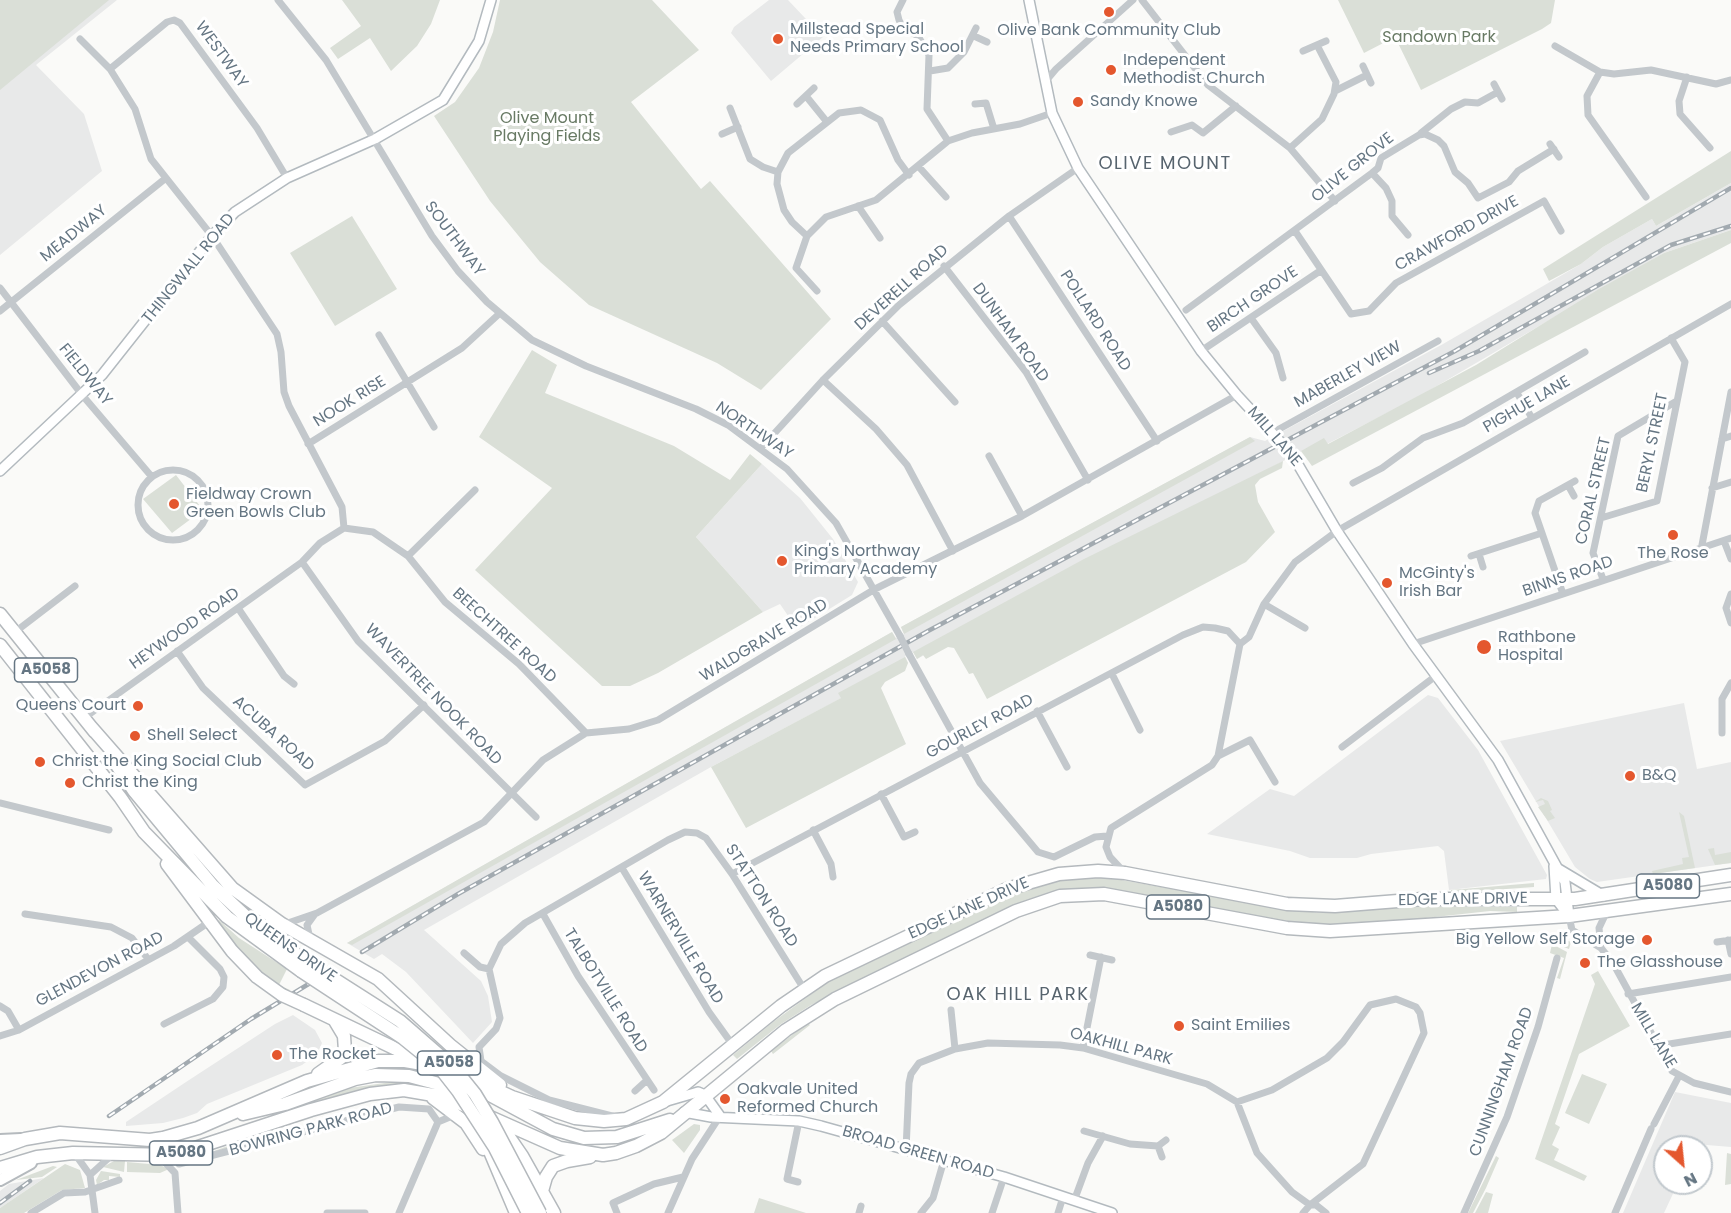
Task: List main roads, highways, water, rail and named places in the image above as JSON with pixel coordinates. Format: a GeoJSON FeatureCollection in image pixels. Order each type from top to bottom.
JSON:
{"type":"FeatureCollection","features":[{"type":"Feature","properties":{"kind":"highway","name":"QUEENS DRIVE"},"geometry":{"type":"LineString","coordinates":[[0,614],[88,723],[134,791],[213,886],[303,966],[400,1021],[454,1068],[475,1094],[492,1122],[540,1213]]}},
{"type":"Feature","properties":{"kind":"highway","name":"QUEENS DRIVE"},"geometry":{"type":"LineString","coordinates":[[1,650],[113,788],[144,832],[227,917],[303,966],[403,1038],[440,1068],[463,1098],[495,1148],[528,1213]]}},
{"type":"Feature","properties":{"kind":"highway","name":"A5058"},"geometry":{"type":"LineString","coordinates":[[88,723],[222,879],[264,913],[367,971],[419,1014]]}},
{"type":"Feature","properties":{"kind":"highway","name":"A5058"},"geometry":{"type":"LineString","coordinates":[[144,832],[231,951],[257,977],[282,995],[333,1019]]}},
{"type":"Feature","properties":{"kind":"highway","name":"EDGE LANE DRIVE"},"geometry":{"type":"LineString","coordinates":[[307,1081],[378,1061],[426,1064],[450,1077],[470,1076],[516,1098],[575,1118],[604,1122],[626,1119],[663,1102],[732,1044],[804,989],[825,976],[1016,886],[1059,874],[1098,871],[1125,873],[1195,884],[1287,904],[1335,906],[1423,899],[1562,899],[1604,896],[1731,875]]}},
{"type":"Feature","properties":{"kind":"highway","name":"EDGE LANE DRIVE"},"geometry":{"type":"LineString","coordinates":[[492,1111],[560,1148],[603,1155],[625,1150],[651,1139],[786,1030],[835,999],[1016,911],[1060,896],[1104,894],[1287,928],[1330,931],[1569,916],[1731,894]]}},
{"type":"Feature","properties":{"kind":"highway"},"geometry":{"type":"LineString","coordinates":[[419,1014],[450,1045],[516,1098],[492,1111],[482,1133]]}},
{"type":"Feature","properties":{"kind":"highway"},"geometry":{"type":"LineString","coordinates":[[394,1046],[407,1045],[416,1039],[422,1028],[419,1014]]}},
{"type":"Feature","properties":{"kind":"highway"},"geometry":{"type":"LineString","coordinates":[[333,1019],[394,1046],[426,1064]]}},
{"type":"Feature","properties":{"kind":"highway"},"geometry":{"type":"LineString","coordinates":[[307,1081],[342,1057],[345,1051],[344,1036],[333,1019]]}},
{"type":"Feature","properties":{"kind":"highway"},"geometry":{"type":"LineString","coordinates":[[431,1027],[460,1109],[496,1168]]}},
{"type":"Feature","properties":{"kind":"highway"},"geometry":{"type":"LineString","coordinates":[[450,1045],[522,1156],[552,1209]]}},
{"type":"Feature","properties":{"kind":"highway"},"geometry":{"type":"LineString","coordinates":[[216,1120],[285,1104],[356,1079],[376,1075],[450,1077],[477,1089]]}},
{"type":"Feature","properties":{"kind":"highway"},"geometry":{"type":"LineString","coordinates":[[423,1092],[435,1092],[450,1077]]}},
{"type":"Feature","properties":{"kind":"highway"},"geometry":{"type":"LineString","coordinates":[[450,1077],[492,1111],[584,1138],[629,1135],[681,1115]]}},
{"type":"Feature","properties":{"kind":"highway","name":"A5080"},"geometry":{"type":"LineString","coordinates":[[25,1139],[60,1133],[150,1140],[182,1134],[307,1081]]}},
{"type":"Feature","properties":{"kind":"highway","name":"BOWRING PARK ROAD"},"geometry":{"type":"LineString","coordinates":[[44,1156],[73,1153],[159,1156],[186,1151],[311,1110],[385,1091],[423,1092]]}},
{"type":"Feature","properties":{"kind":"highway"},"geometry":{"type":"LineString","coordinates":[[423,1092],[460,1109],[482,1133],[518,1213],[526,1203],[538,1198],[552,1209]]}},
{"type":"Feature","properties":{"kind":"highway","name":"A5080"},"geometry":{"type":"LineString","coordinates":[[460,1109],[492,1111]]}},
{"type":"Feature","properties":{"kind":"highway"},"geometry":{"type":"LineString","coordinates":[[0,1148],[25,1139]]}},
{"type":"Feature","properties":{"kind":"highway"},"geometry":{"type":"LineString","coordinates":[[542,1191],[549,1171],[559,1163],[603,1155]]}},
{"type":"Feature","properties":{"kind":"highway"},"geometry":{"type":"LineString","coordinates":[[0,1168],[44,1156]]}},
{"type":"Feature","properties":{"kind":"main road","name":"A5080"},"geometry":{"type":"LineString","coordinates":[[0,1140],[25,1139]]}},
{"type":"Feature","properties":{"kind":"main road","name":"BOWRING PARK ROAD"},"geometry":{"type":"LineString","coordinates":[[0,1180],[44,1156]]}},
{"type":"Feature","properties":{"kind":"railway"},"geometry":{"type":"LineString","coordinates":[[362,952],[458,894],[928,631],[1455,351],[1731,188]]}},
{"type":"Feature","properties":{"kind":"railway"},"geometry":{"type":"LineString","coordinates":[[1429,373],[1479,351],[1671,245],[1731,226]]}},
{"type":"Feature","properties":{"kind":"railway"},"geometry":{"type":"LineString","coordinates":[[109,1116],[251,1019],[330,971]]}},
{"type":"Feature","properties":{"kind":"railway"},"geometry":{"type":"LineString","coordinates":[[0,1203],[30,1181]]}},
{"type":"Feature","properties":{"kind":"place","name":"Olive Bank Community Club"},"geometry":{"type":"Point","coordinates":[1109,12]}},
{"type":"Feature","properties":{"kind":"place","name":"Millstead Special Needs Primary School"},"geometry":{"type":"Point","coordinates":[778,39]}},
{"type":"Feature","properties":{"kind":"place","name":"Independent Methodist Church"},"geometry":{"type":"Point","coordinates":[1111,70]}},
{"type":"Feature","properties":{"kind":"place","name":"Sandy Knowe"},"geometry":{"type":"Point","coordinates":[1078,102]}},
{"type":"Feature","properties":{"kind":"place","name":"Fieldway Crown Green Bowls Club"},"geometry":{"type":"Point","coordinates":[174,504]}},
{"type":"Feature","properties":{"kind":"place","name":"The Rose"},"geometry":{"type":"Point","coordinates":[1673,535]}},
{"type":"Feature","properties":{"kind":"place","name":"King's Northway Primary Academy"},"geometry":{"type":"Point","coordinates":[782,561]}},
{"type":"Feature","properties":{"kind":"place","name":"McGinty's Irish Bar"},"geometry":{"type":"Point","coordinates":[1387,583]}},
{"type":"Feature","properties":{"kind":"place","name":"Rathbone Hospital"},"geometry":{"type":"Point","coordinates":[1484,647]}},
{"type":"Feature","properties":{"kind":"place","name":"Queens Court"},"geometry":{"type":"Point","coordinates":[138,706]}},
{"type":"Feature","properties":{"kind":"place","name":"Shell Select"},"geometry":{"type":"Point","coordinates":[135,736]}},
{"type":"Feature","properties":{"kind":"place","name":"Christ the King Social Club"},"geometry":{"type":"Point","coordinates":[40,762]}},
{"type":"Feature","properties":{"kind":"place","name":"B&Q"},"geometry":{"type":"Point","coordinates":[1630,776]}},
{"type":"Feature","properties":{"kind":"place","name":"Christ the King"},"geometry":{"type":"Point","coordinates":[70,783]}},
{"type":"Feature","properties":{"kind":"place","name":"Big Yellow Self Storage"},"geometry":{"type":"Point","coordinates":[1647,940]}},
{"type":"Feature","properties":{"kind":"place","name":"The Glasshouse"},"geometry":{"type":"Point","coordinates":[1585,963]}},
{"type":"Feature","properties":{"kind":"place","name":"Saint Emilies"},"geometry":{"type":"Point","coordinates":[1179,1026]}},
{"type":"Feature","properties":{"kind":"place","name":"The Rocket"},"geometry":{"type":"Point","coordinates":[277,1055]}},
{"type":"Feature","properties":{"kind":"place","name":"Oakvale United Reformed Church"},"geometry":{"type":"Point","coordinates":[725,1099]}},
{"type":"Feature","properties":{"kind":"district","name":"OLIVE MOUNT"},"geometry":{"type":"Point","coordinates":[1165,164]}},
{"type":"Feature","properties":{"kind":"district","name":"OAK HILL PARK"},"geometry":{"type":"Point","coordinates":[1018,995]}},
{"type":"Feature","properties":{"kind":"park label","name":"Sandown Park"},"geometry":{"type":"Point","coordinates":[1439,38]}},
{"type":"Feature","properties":{"kind":"park label","name":"Olive Mount Playing Fields"},"geometry":{"type":"Point","coordinates":[547,128]}}]}
